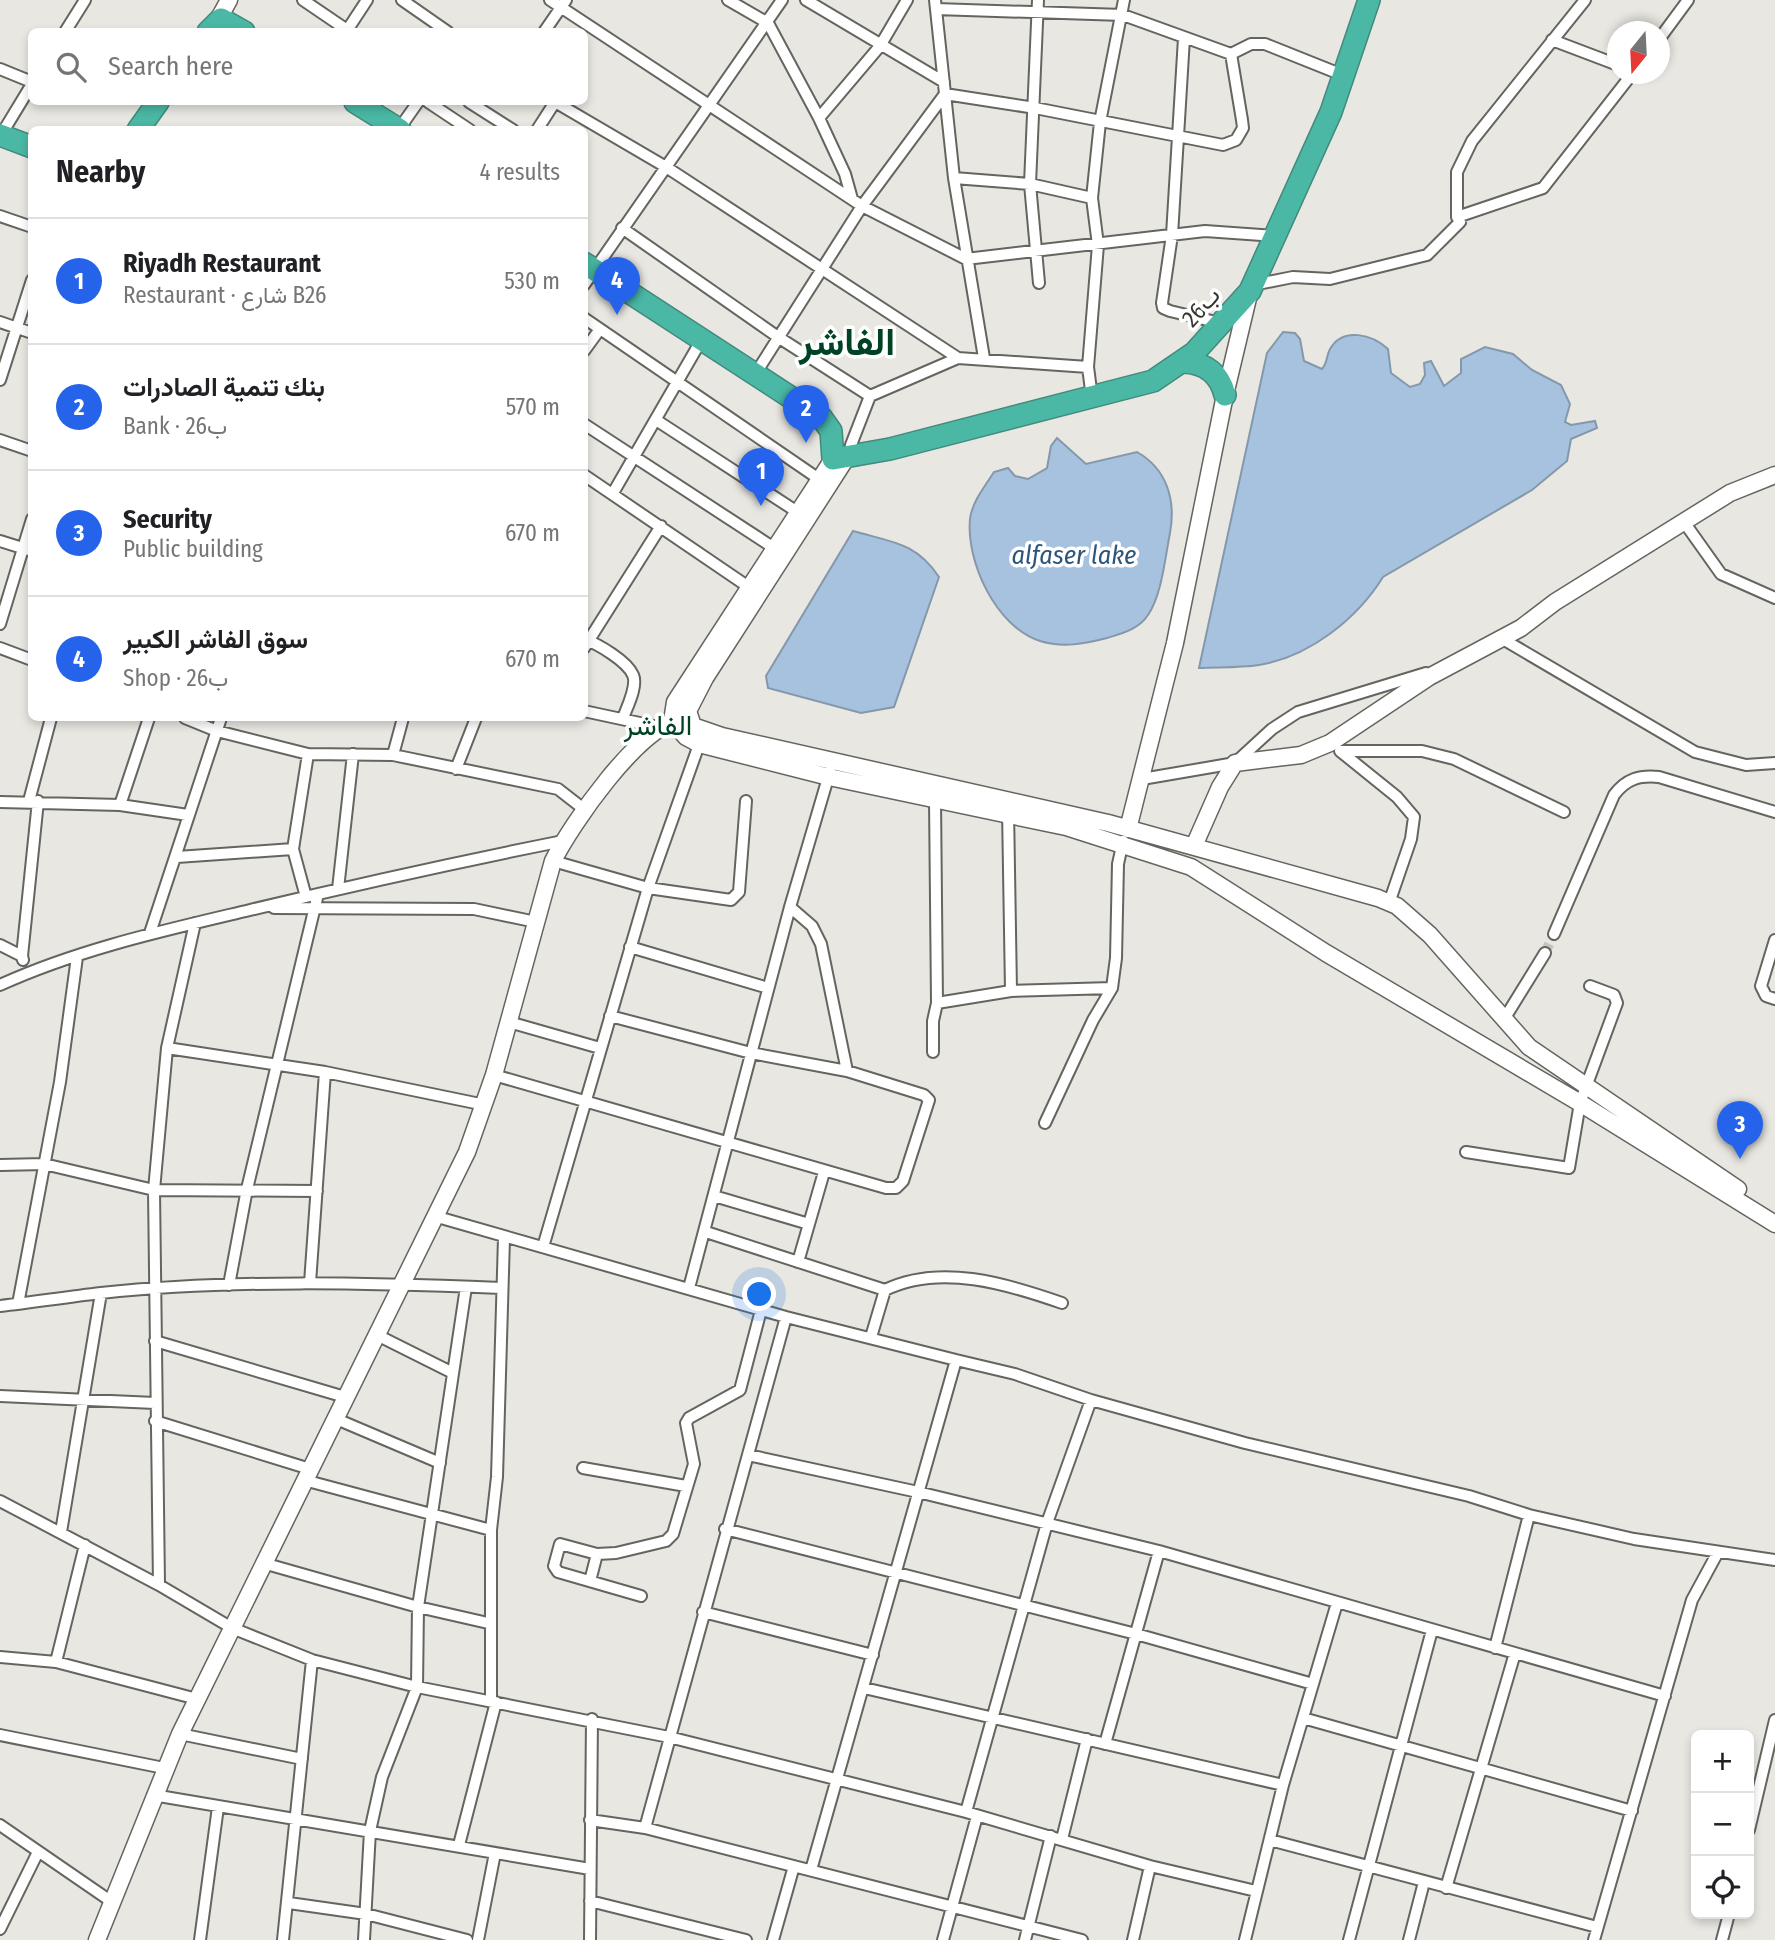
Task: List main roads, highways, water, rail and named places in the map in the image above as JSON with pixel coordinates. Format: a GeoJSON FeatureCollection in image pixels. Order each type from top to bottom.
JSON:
{"type":"FeatureCollection","features":[{"type":"Feature","properties":{"kind":"highway","name":"26ب"},"geometry":{"type":"LineString","coordinates":[[842,448],[890,449],[1161,378],[1184,362],[1223,324],[1251,288],[1331,112],[1369,0]]}},
{"type":"Feature","properties":{"kind":"highway"},"geometry":{"type":"LineString","coordinates":[[213,26],[228,21],[238,28]]}},
{"type":"Feature","properties":{"kind":"highway"},"geometry":{"type":"LineString","coordinates":[[141,126],[156,105]]}},
{"type":"Feature","properties":{"kind":"highway"},"geometry":{"type":"LineString","coordinates":[[344,105],[375,126]]}},
{"type":"Feature","properties":{"kind":"highway"},"geometry":{"type":"LineString","coordinates":[[360,105],[394,126]]}},
{"type":"Feature","properties":{"kind":"highway"},"geometry":{"type":"LineString","coordinates":[[0,135],[28,146]]}},
{"type":"Feature","properties":{"kind":"highway"},"geometry":{"type":"LineString","coordinates":[[590,265],[821,417],[842,448]]}},
{"type":"Feature","properties":{"kind":"highway"},"geometry":{"type":"LineString","coordinates":[[590,265],[761,365],[832,410],[842,448]]}},
{"type":"Feature","properties":{"kind":"highway"},"geometry":{"type":"LineString","coordinates":[[1184,362],[1211,370],[1225,395]]}},
{"type":"Feature","properties":{"kind":"water"},"geometry":{"type":"Polygon","coordinates":[[[1283,332],[1295,333],[1300,339],[1304,361],[1322,369],[1330,349],[1342,337],[1358,335],[1374,340],[1388,349],[1391,373],[1410,387],[1420,384],[1425,375],[1424,363],[1431,361],[1444,386],[1461,373],[1461,359],[1485,347],[1513,354],[1532,370],[1561,385],[1570,404],[1565,422],[1571,425],[1595,421],[1597,428],[1571,439],[1567,461],[1532,490],[1383,577],[1346,621],[1313,645],[1278,661],[1259,665],[1199,668],[1267,353],[1283,332]]]}},
{"type":"Feature","properties":{"kind":"water","name":"alfaser lake"},"geometry":{"type":"Polygon","coordinates":[[[1057,438],[1086,464],[1137,452],[1156,467],[1162,476],[1172,509],[1162,576],[1157,597],[1148,615],[1140,624],[1125,632],[1074,644],[1040,641],[1024,634],[1010,622],[987,591],[973,554],[970,536],[973,506],[994,472],[1008,468],[1015,476],[1028,479],[1047,468],[1051,446],[1057,438]]]}},
{"type":"Feature","properties":{"kind":"water"},"geometry":{"type":"Polygon","coordinates":[[[853,531],[891,541],[912,550],[930,565],[939,577],[894,707],[861,713],[768,688],[766,676],[853,531]]]}},
{"type":"Feature","properties":{"kind":"tunnel"},"geometry":{"type":"LineString","coordinates":[[1545,953],[1554,934]]}},
{"type":"Feature","properties":{"kind":"place","name":"سوق الفاشر الكبير"},"geometry":{"type":"Point","coordinates":[617,315]}},
{"type":"Feature","properties":{"kind":"place","name":"بنك تنمية الصادرات"},"geometry":{"type":"Point","coordinates":[806,443]}},
{"type":"Feature","properties":{"kind":"place","name":"Riyadh Restaurant"},"geometry":{"type":"Point","coordinates":[761,506]}},
{"type":"Feature","properties":{"kind":"place","name":"Security"},"geometry":{"type":"Point","coordinates":[1740,1159]}},
{"type":"Feature","properties":{"kind":"district","name":"الفاشر"},"geometry":{"type":"Point","coordinates":[847,342]}},
{"type":"Feature","properties":{"kind":"district","name":"الفاشر"},"geometry":{"type":"Point","coordinates":[658,725]}}]}
